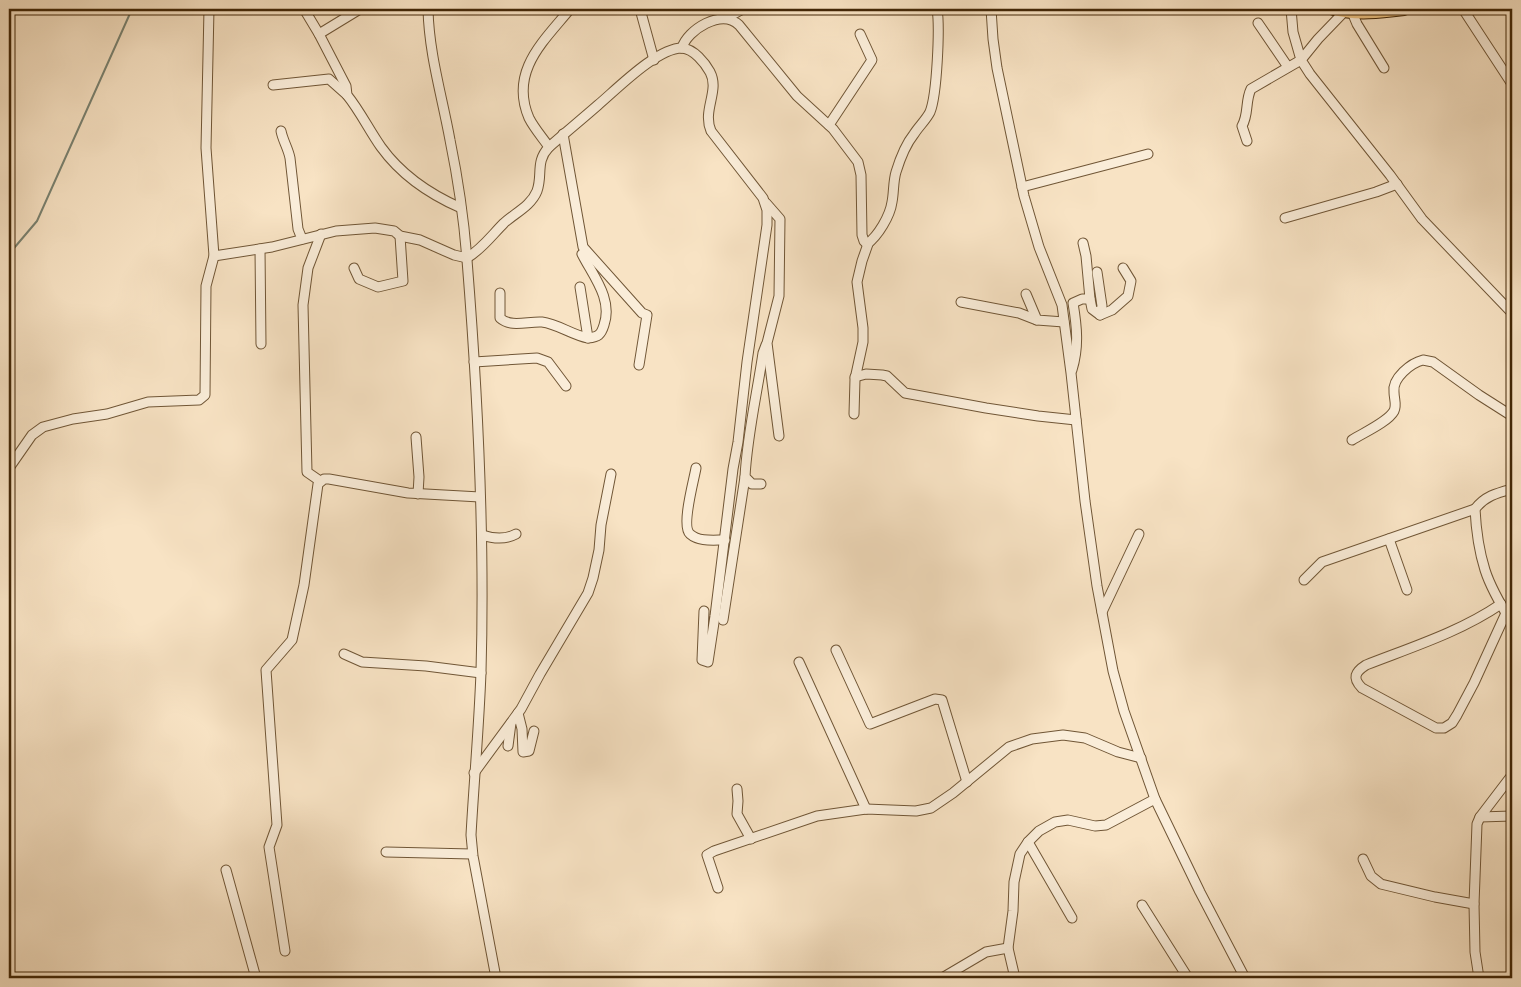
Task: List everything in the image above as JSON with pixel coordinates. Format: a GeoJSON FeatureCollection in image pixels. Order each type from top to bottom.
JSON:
{"type":"FeatureCollection","features":[{"type":"Feature","properties":{"kind":"highway"},"geometry":{"type":"LineString","coordinates":[[1343,11],[1376,12],[1404,9]]}},
{"type":"Feature","properties":{"kind":"street"},"geometry":{"type":"LineString","coordinates":[[9,468],[32,435],[43,427],[73,419],[107,414],[148,402],[199,400],[203,398],[206,391],[206,286],[214,256],[206,148],[209,9]]}},
{"type":"Feature","properties":{"kind":"street"},"geometry":{"type":"LineString","coordinates":[[304,9],[346,86],[347,95]]}},
{"type":"Feature","properties":{"kind":"street"},"geometry":{"type":"LineString","coordinates":[[319,34],[360,9]]}},
{"type":"Feature","properties":{"kind":"street"},"geometry":{"type":"LineString","coordinates":[[428,9],[435,73],[451,141],[467,258],[480,448],[482,535],[481,673],[471,835],[472,854],[496,978]]}},
{"type":"Feature","properties":{"kind":"street"},"geometry":{"type":"LineString","coordinates":[[549,147],[530,119],[524,91],[525,76],[530,60],[536,50],[570,9]]}},
{"type":"Feature","properties":{"kind":"street"},"geometry":{"type":"LineString","coordinates":[[640,9],[654,60]]}},
{"type":"Feature","properties":{"kind":"street"},"geometry":{"type":"LineString","coordinates":[[682,48],[684,41],[692,33],[715,20],[726,18],[743,9]]}},
{"type":"Feature","properties":{"kind":"street"},"geometry":{"type":"LineString","coordinates":[[854,414],[855,376],[863,342],[857,282],[868,244],[882,226],[890,210],[896,172],[908,143],[931,110],[938,32],[937,9]]}},
{"type":"Feature","properties":{"kind":"street"},"geometry":{"type":"LineString","coordinates":[[991,9],[997,68],[1022,187],[1036,240],[1062,305],[1085,501],[1113,671],[1124,711],[1155,799],[1200,892],[1245,978]]}},
{"type":"Feature","properties":{"kind":"street"},"geometry":{"type":"LineString","coordinates":[[1291,9],[1293,32],[1302,60],[1310,74],[1397,184],[1422,219],[1512,313]]}},
{"type":"Feature","properties":{"kind":"street"},"geometry":{"type":"LineString","coordinates":[[1463,9],[1512,84]]}},
{"type":"Feature","properties":{"kind":"street"},"geometry":{"type":"LineString","coordinates":[[1247,141],[1242,126],[1247,116],[1248,95],[1251,89],[1302,60],[1343,11],[1360,29],[1384,68]]}},
{"type":"Feature","properties":{"kind":"street"},"geometry":{"type":"LineString","coordinates":[[726,18],[739,24],[797,96],[829,125],[847,146],[859,166],[862,235],[865,244],[868,244]]}},
{"type":"Feature","properties":{"kind":"street"},"geometry":{"type":"LineString","coordinates":[[1258,23],[1288,67]]}},
{"type":"Feature","properties":{"kind":"street"},"geometry":{"type":"LineString","coordinates":[[829,125],[872,60],[860,34]]}},
{"type":"Feature","properties":{"kind":"street"},"geometry":{"type":"LineString","coordinates":[[214,256],[260,250],[321,234],[375,228],[394,231],[400,236],[420,240],[454,255],[467,258],[476,252],[530,201],[538,184],[540,159],[549,147],[641,68],[682,48],[696,55],[710,72],[713,79],[714,86],[708,114],[709,127],[715,138],[780,219],[779,296],[763,353],[756,392],[723,620]]}},
{"type":"Feature","properties":{"kind":"street"},"geometry":{"type":"LineString","coordinates":[[273,85],[329,79],[347,95],[380,147],[397,167],[412,181],[433,195],[461,208]]}},
{"type":"Feature","properties":{"kind":"street"},"geometry":{"type":"LineString","coordinates":[[281,131],[290,158],[298,229],[302,239]]}},
{"type":"Feature","properties":{"kind":"street"},"geometry":{"type":"LineString","coordinates":[[564,134],[583,247],[642,313],[647,315],[639,365]]}},
{"type":"Feature","properties":{"kind":"street"},"geometry":{"type":"LineString","coordinates":[[1022,187],[1148,154]]}},
{"type":"Feature","properties":{"kind":"street"},"geometry":{"type":"LineString","coordinates":[[1284,218],[1376,192],[1397,184]]}},
{"type":"Feature","properties":{"kind":"street"},"geometry":{"type":"LineString","coordinates":[[704,611],[702,660],[708,662],[747,362],[767,231],[767,210],[764,201]]}},
{"type":"Feature","properties":{"kind":"street"},"geometry":{"type":"LineString","coordinates":[[321,234],[308,268],[303,305],[307,472],[320,481],[329,479],[418,494],[480,497]]}},
{"type":"Feature","properties":{"kind":"street"},"geometry":{"type":"LineString","coordinates":[[354,268],[360,279],[378,287],[403,281],[400,236]]}},
{"type":"Feature","properties":{"kind":"street"},"geometry":{"type":"LineString","coordinates":[[1083,243],[1092,309],[1100,315]]}},
{"type":"Feature","properties":{"kind":"street"},"geometry":{"type":"LineString","coordinates":[[260,250],[262,344]]}},
{"type":"Feature","properties":{"kind":"street"},"geometry":{"type":"LineString","coordinates":[[500,293],[500,318],[504,322],[512,324],[522,322],[551,324],[578,336],[597,337],[601,334],[606,322],[606,306],[599,283],[582,254],[586,251]]}},
{"type":"Feature","properties":{"kind":"street"},"geometry":{"type":"LineString","coordinates":[[1100,315],[1112,310],[1128,296],[1131,281],[1123,268]]}},
{"type":"Feature","properties":{"kind":"street"},"geometry":{"type":"LineString","coordinates":[[1097,272],[1102,306],[1100,315]]}},
{"type":"Feature","properties":{"kind":"street"},"geometry":{"type":"LineString","coordinates":[[580,287],[588,338]]}},
{"type":"Feature","properties":{"kind":"street"},"geometry":{"type":"LineString","coordinates":[[1026,294],[1037,320]]}},
{"type":"Feature","properties":{"kind":"street"},"geometry":{"type":"LineString","coordinates":[[1071,372],[1076,357],[1078,331],[1073,303],[1090,298]]}},
{"type":"Feature","properties":{"kind":"street"},"geometry":{"type":"LineString","coordinates":[[961,302],[1019,313],[1037,320],[1064,322]]}},
{"type":"Feature","properties":{"kind":"street"},"geometry":{"type":"LineString","coordinates":[[767,343],[779,436]]}},
{"type":"Feature","properties":{"kind":"street"},"geometry":{"type":"LineString","coordinates":[[474,362],[537,358],[548,362],[566,386]]}},
{"type":"Feature","properties":{"kind":"street"},"geometry":{"type":"LineString","coordinates":[[1352,440],[1392,415],[1396,405],[1395,382],[1409,368],[1423,360],[1433,362],[1512,416]]}},
{"type":"Feature","properties":{"kind":"street"},"geometry":{"type":"LineString","coordinates":[[855,376],[866,374],[887,376],[905,393],[986,408],[1076,420]]}},
{"type":"Feature","properties":{"kind":"street"},"geometry":{"type":"LineString","coordinates":[[416,436],[419,477],[418,494]]}},
{"type":"Feature","properties":{"kind":"street"},"geometry":{"type":"LineString","coordinates":[[696,468],[689,505],[687,529],[689,534],[706,540],[724,540]]}},
{"type":"Feature","properties":{"kind":"street"},"geometry":{"type":"LineString","coordinates":[[474,774],[518,713],[588,593],[599,550],[601,525],[611,474]]}},
{"type":"Feature","properties":{"kind":"street"},"geometry":{"type":"LineString","coordinates":[[745,477],[752,484],[761,484]]}},
{"type":"Feature","properties":{"kind":"street"},"geometry":{"type":"LineString","coordinates":[[285,951],[269,847],[277,825],[266,670],[292,640],[304,585],[318,484],[320,481]]}},
{"type":"Feature","properties":{"kind":"street"},"geometry":{"type":"LineString","coordinates":[[1304,580],[1322,562],[1475,508],[1489,496],[1512,489]]}},
{"type":"Feature","properties":{"kind":"street"},"geometry":{"type":"LineString","coordinates":[[1475,508],[1485,571],[1512,623]]}},
{"type":"Feature","properties":{"kind":"street"},"geometry":{"type":"LineString","coordinates":[[482,535],[496,539],[509,538],[516,534]]}},
{"type":"Feature","properties":{"kind":"street"},"geometry":{"type":"LineString","coordinates":[[1102,612],[1139,534]]}},
{"type":"Feature","properties":{"kind":"street"},"geometry":{"type":"LineString","coordinates":[[1389,539],[1407,590]]}},
{"type":"Feature","properties":{"kind":"street"},"geometry":{"type":"LineString","coordinates":[[1501,604],[1475,621],[1449,633],[1366,665],[1356,675],[1356,682],[1362,688],[1436,728],[1444,728],[1452,723],[1457,715],[1506,614]]}},
{"type":"Feature","properties":{"kind":"street"},"geometry":{"type":"LineString","coordinates":[[836,650],[870,724],[935,699],[942,700],[967,782]]}},
{"type":"Feature","properties":{"kind":"street"},"geometry":{"type":"LineString","coordinates":[[344,654],[362,662],[426,666],[481,673]]}},
{"type":"Feature","properties":{"kind":"street"},"geometry":{"type":"LineString","coordinates":[[800,662],[866,809]]}},
{"type":"Feature","properties":{"kind":"street"},"geometry":{"type":"LineString","coordinates":[[518,713],[522,729],[522,752],[529,752],[534,731]]}},
{"type":"Feature","properties":{"kind":"street"},"geometry":{"type":"LineString","coordinates":[[508,746],[510,723]]}},
{"type":"Feature","properties":{"kind":"street"},"geometry":{"type":"LineString","coordinates":[[718,888],[706,855],[735,843],[817,816],[866,809],[916,811],[931,808],[967,782],[1008,747],[1032,739],[1063,735],[1085,738],[1118,752],[1141,758]]}},
{"type":"Feature","properties":{"kind":"street"},"geometry":{"type":"LineString","coordinates":[[1479,978],[1475,952],[1474,904],[1477,831],[1480,817],[1512,775]]}},
{"type":"Feature","properties":{"kind":"street"},"geometry":{"type":"LineString","coordinates":[[737,789],[737,814],[751,839]]}},
{"type":"Feature","properties":{"kind":"street"},"geometry":{"type":"LineString","coordinates":[[1015,978],[1008,948],[1014,882],[1018,858],[1028,842],[1038,831],[1054,822],[1068,820],[1095,826],[1106,825],[1155,799]]}},
{"type":"Feature","properties":{"kind":"street"},"geometry":{"type":"LineString","coordinates":[[1480,817],[1512,816]]}},
{"type":"Feature","properties":{"kind":"street"},"geometry":{"type":"LineString","coordinates":[[1028,842],[1072,918]]}},
{"type":"Feature","properties":{"kind":"street"},"geometry":{"type":"LineString","coordinates":[[386,852],[472,854]]}},
{"type":"Feature","properties":{"kind":"street"},"geometry":{"type":"LineString","coordinates":[[1363,859],[1371,876],[1381,884],[1474,904]]}},
{"type":"Feature","properties":{"kind":"street"},"geometry":{"type":"LineString","coordinates":[[226,870],[256,978]]}},
{"type":"Feature","properties":{"kind":"street"},"geometry":{"type":"LineString","coordinates":[[1142,905],[1188,978]]}},
{"type":"Feature","properties":{"kind":"street"},"geometry":{"type":"LineString","coordinates":[[942,978],[986,952],[1008,948]]}},
{"type":"Feature","properties":{"kind":"waterway"},"geometry":{"type":"LineString","coordinates":[[9,254],[37,221],[132,9]]}}]}
